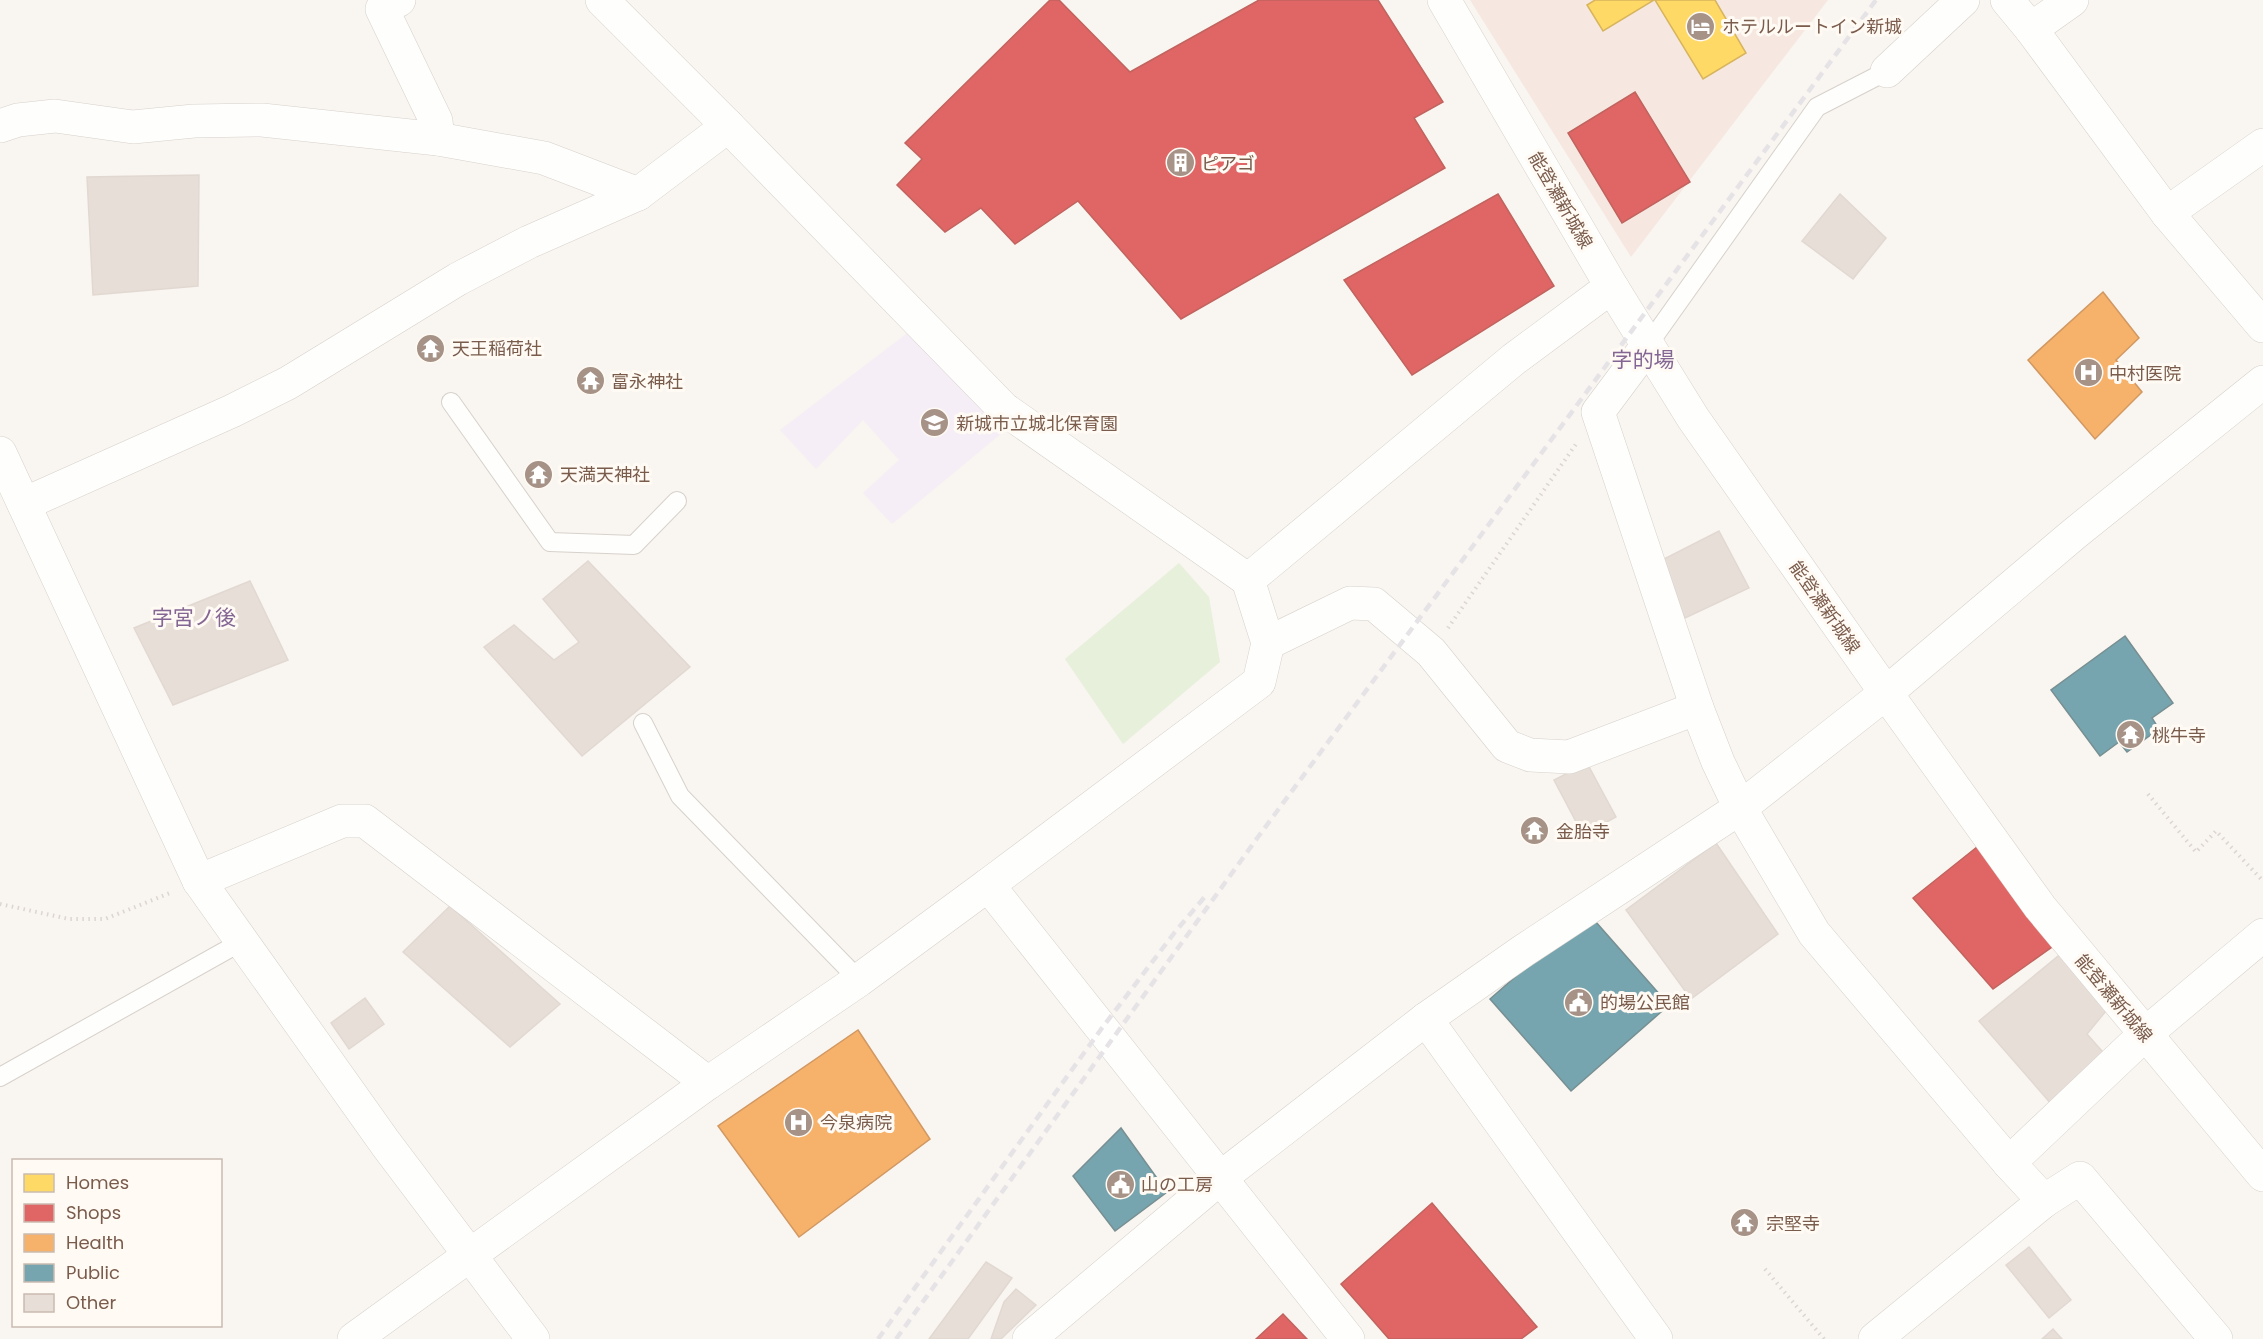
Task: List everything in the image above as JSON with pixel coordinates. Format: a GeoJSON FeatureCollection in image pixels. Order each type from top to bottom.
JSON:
{"type":"FeatureCollection","features":[{"type":"Feature","properties":{"kind":"street"},"geometry":{"type":"LineString","coordinates":[[399,0],[382,9],[436,121],[438,139]]}},
{"type":"Feature","properties":{"kind":"street"},"geometry":{"type":"LineString","coordinates":[[354,1339],[708,1083],[859,980],[1259,682],[1268,643],[1248,580],[1004,409],[602,0]]}},
{"type":"Feature","properties":{"kind":"street","name":"能登瀬新城線"},"geometry":{"type":"LineString","coordinates":[[1444,0],[1612,289],[1693,418],[2040,908],[2263,1175]]}},
{"type":"Feature","properties":{"kind":"street"},"geometry":{"type":"LineString","coordinates":[[1887,71],[1963,0]]}},
{"type":"Feature","properties":{"kind":"street"},"geometry":{"type":"LineString","coordinates":[[2007,0],[2167,213],[2263,326]]}},
{"type":"Feature","properties":{"kind":"street"},"geometry":{"type":"LineString","coordinates":[[2031,29],[2072,0]]}},
{"type":"Feature","properties":{"kind":"street"},"geometry":{"type":"LineString","coordinates":[[0,126],[18,120],[54,116],[133,127],[194,121],[262,120],[438,139],[544,158],[638,194]]}},
{"type":"Feature","properties":{"kind":"street"},"geometry":{"type":"LineString","coordinates":[[24,504],[232,411],[288,383],[458,279],[529,242],[638,194],[728,126]]}},
{"type":"Feature","properties":{"kind":"street"},"geometry":{"type":"LineString","coordinates":[[2167,213],[2263,145]]}},
{"type":"Feature","properties":{"kind":"street"},"geometry":{"type":"LineString","coordinates":[[1248,580],[1514,359],[1599,296],[1612,289]]}},
{"type":"Feature","properties":{"kind":"street"},"geometry":{"type":"LineString","coordinates":[[1648,345],[1598,412],[1697,708],[1718,762],[1740,807],[1814,933],[2044,1201]]}},
{"type":"Feature","properties":{"kind":"street"},"geometry":{"type":"LineString","coordinates":[[1029,1339],[1219,1179],[1426,1019],[1523,951],[1740,807],[1886,693],[2074,534],[2263,382]]}},
{"type":"Feature","properties":{"kind":"street"},"geometry":{"type":"LineString","coordinates":[[0,453],[199,881],[386,1144],[533,1339]]}},
{"type":"Feature","properties":{"kind":"street"},"geometry":{"type":"LineString","coordinates":[[1268,643],[1350,603],[1374,604],[1431,652],[1507,746],[1530,755],[1569,757],[1697,708]]}},
{"type":"Feature","properties":{"kind":"street"},"geometry":{"type":"LineString","coordinates":[[199,881],[342,821],[364,820],[708,1083]]}},
{"type":"Feature","properties":{"kind":"street"},"geometry":{"type":"LineString","coordinates":[[988,885],[1348,1339]]}},
{"type":"Feature","properties":{"kind":"street"},"geometry":{"type":"LineString","coordinates":[[2009,1162],[2144,1035],[2263,935]]}},
{"type":"Feature","properties":{"kind":"street"},"geometry":{"type":"LineString","coordinates":[[1426,1019],[1656,1339]]}},
{"type":"Feature","properties":{"kind":"street"},"geometry":{"type":"LineString","coordinates":[[1875,1339],[2044,1201],[2080,1178],[2216,1339]]}},
{"type":"Feature","properties":{"kind":"lane"},"geometry":{"type":"LineString","coordinates":[[1648,345],[1817,107],[1887,71]]}},
{"type":"Feature","properties":{"kind":"lane"},"geometry":{"type":"LineString","coordinates":[[451,402],[550,542],[634,545],[678,501]]}},
{"type":"Feature","properties":{"kind":"lane"},"geometry":{"type":"LineString","coordinates":[[643,723],[680,796],[859,980]]}},
{"type":"Feature","properties":{"kind":"lane"},"geometry":{"type":"LineString","coordinates":[[0,1077],[241,942]]}},
{"type":"Feature","properties":{"kind":"path"},"geometry":{"type":"LineString","coordinates":[[1431,652],[1598,412]]}},
{"type":"Feature","properties":{"kind":"path"},"geometry":{"type":"LineString","coordinates":[[2148,794],[2196,852],[2216,831],[2263,881]]}},
{"type":"Feature","properties":{"kind":"path"},"geometry":{"type":"LineString","coordinates":[[0,904],[69,919],[105,919],[199,881]]}},
{"type":"Feature","properties":{"kind":"path"},"geometry":{"type":"LineString","coordinates":[[1765,1269],[1824,1339]]}},
{"type":"Feature","properties":{"kind":"shaded area"},"geometry":{"type":"Polygon","coordinates":[[[1470,0],[1828,0],[1631,257],[1470,0]]]}},
{"type":"Feature","properties":{"kind":"shaded area","name":"新城市立城北保育園"},"geometry":{"type":"Polygon","coordinates":[[[910,331],[1008,428],[892,524],[863,493],[899,460],[863,420],[816,469],[780,430],[910,331]]]}},
{"type":"Feature","properties":{"kind":"green space"},"geometry":{"type":"Polygon","coordinates":[[[1179,563],[1209,597],[1220,662],[1123,744],[1065,659],[1179,563]]]}},
{"type":"Feature","properties":{"kind":"building: Homes"},"geometry":{"type":"Polygon","coordinates":[[[1595,0],[1654,0],[1603,31],[1587,5],[1595,0]]]}},
{"type":"Feature","properties":{"kind":"building: Homes","name":"ホテルルートイン新城"},"geometry":{"type":"Polygon","coordinates":[[[1655,0],[1715,0],[1746,53],[1703,79],[1655,0]]]}},
{"type":"Feature","properties":{"kind":"building: Shops","name":"ピアゴ"},"geometry":{"type":"Polygon","coordinates":[[[1050,0],[1059,0],[1130,72],[1259,0],[1378,0],[1443,102],[1414,118],[1445,168],[1181,319],[1078,201],[1015,244],[981,208],[945,232],[897,185],[922,159],[905,143],[1050,0]]]}},
{"type":"Feature","properties":{"kind":"building: Shops"},"geometry":{"type":"Polygon","coordinates":[[[1635,92],[1690,182],[1622,223],[1568,133],[1635,92]]]}},
{"type":"Feature","properties":{"kind":"building: Shops"},"geometry":{"type":"Polygon","coordinates":[[[1498,194],[1554,286],[1412,375],[1344,280],[1498,194]]]}},
{"type":"Feature","properties":{"kind":"building: Shops"},"geometry":{"type":"Polygon","coordinates":[[[1977,847],[2059,942],[1993,989],[1913,898],[1977,847]]]}},
{"type":"Feature","properties":{"kind":"building: Shops"},"geometry":{"type":"Polygon","coordinates":[[[1432,1203],[1537,1327],[1521,1339],[1389,1339],[1341,1284],[1432,1203]]]}},
{"type":"Feature","properties":{"kind":"building: Shops"},"geometry":{"type":"Polygon","coordinates":[[[1283,1314],[1307,1339],[1256,1339],[1283,1314]]]}},
{"type":"Feature","properties":{"kind":"building: Health"},"geometry":{"type":"Polygon","coordinates":[[[2103,292],[2139,338],[2116,360],[2142,392],[2095,439],[2028,360],[2103,292]]]}},
{"type":"Feature","properties":{"kind":"building: Health"},"geometry":{"type":"Polygon","coordinates":[[[858,1030],[930,1139],[799,1237],[718,1126],[858,1030]]]}},
{"type":"Feature","properties":{"kind":"building: Public"},"geometry":{"type":"Polygon","coordinates":[[[2125,636],[2173,703],[2152,718],[2159,729],[2127,752],[2119,742],[2100,756],[2051,690],[2125,636]]]}},
{"type":"Feature","properties":{"kind":"building: Public","name":"的場公民館"},"geometry":{"type":"Polygon","coordinates":[[[1588,913],[1669,1005],[1571,1091],[1490,999],[1588,913]]]}},
{"type":"Feature","properties":{"kind":"building: Public","name":"山の工房"},"geometry":{"type":"Polygon","coordinates":[[[1121,1128],[1167,1192],[1115,1231],[1073,1176],[1121,1128]]]}},
{"type":"Feature","properties":{"kind":"building: Other"},"geometry":{"type":"Polygon","coordinates":[[[199,175],[198,286],[93,295],[87,177],[199,175]]]}},
{"type":"Feature","properties":{"kind":"building: Other"},"geometry":{"type":"Polygon","coordinates":[[[1840,194],[1886,238],[1853,279],[1802,241],[1840,194]]]}},
{"type":"Feature","properties":{"kind":"building: Other"},"geometry":{"type":"Polygon","coordinates":[[[1719,531],[1749,588],[1685,618],[1658,562],[1719,531]]]}},
{"type":"Feature","properties":{"kind":"building: Other"},"geometry":{"type":"Polygon","coordinates":[[[588,561],[690,667],[582,756],[484,647],[514,625],[554,660],[579,642],[543,599],[588,561]]]}},
{"type":"Feature","properties":{"kind":"building: Other"},"geometry":{"type":"Polygon","coordinates":[[[250,581],[288,660],[173,705],[134,628],[250,581]]]}},
{"type":"Feature","properties":{"kind":"building: Other"},"geometry":{"type":"Polygon","coordinates":[[[1587,763],[1616,817],[1583,835],[1554,780],[1587,763]]]}},
{"type":"Feature","properties":{"kind":"building: Other"},"geometry":{"type":"Polygon","coordinates":[[[1716,843],[1778,934],[1691,999],[1626,910],[1716,843]]]}},
{"type":"Feature","properties":{"kind":"building: Other"},"geometry":{"type":"Polygon","coordinates":[[[450,906],[560,1004],[510,1047],[403,952],[450,906]]]}},
{"type":"Feature","properties":{"kind":"building: Other"},"geometry":{"type":"Polygon","coordinates":[[[2068,948],[2106,1011],[2087,1034],[2109,1059],[2060,1114],[1979,1021],[2068,948]]]}},
{"type":"Feature","properties":{"kind":"building: Other"},"geometry":{"type":"Polygon","coordinates":[[[365,998],[384,1024],[349,1049],[331,1023],[365,998]]]}},
{"type":"Feature","properties":{"kind":"building: Other"},"geometry":{"type":"Polygon","coordinates":[[[2029,1247],[2071,1300],[2049,1318],[2006,1265],[2029,1247]]]}},
{"type":"Feature","properties":{"kind":"building: Other"},"geometry":{"type":"Polygon","coordinates":[[[986,1262],[1012,1278],[968,1339],[929,1339],[986,1262]]]}},
{"type":"Feature","properties":{"kind":"building: Other"},"geometry":{"type":"Polygon","coordinates":[[[1016,1289],[1036,1305],[1001,1339],[991,1339],[1004,1302],[1016,1289]]]}},
{"type":"Feature","properties":{"kind":"building: Other"},"geometry":{"type":"Polygon","coordinates":[[[2053,1329],[2062,1339],[2042,1339],[2053,1329]]]}},
{"type":"Feature","properties":{"kind":"railway"},"geometry":{"type":"LineString","coordinates":[[896,1339],[1258,837],[1876,0]]}},
{"type":"Feature","properties":{"kind":"railway"},"geometry":{"type":"LineString","coordinates":[[878,1339],[1102,1028],[1175,932],[1208,893]]}},
{"type":"Feature","properties":{"kind":"place","name":"ホテルルートイン新城"},"geometry":{"type":"Point","coordinates":[1701,26]}},
{"type":"Feature","properties":{"kind":"place","name":"ピアゴ"},"geometry":{"type":"Point","coordinates":[1180,163]}},
{"type":"Feature","properties":{"kind":"place","name":"天王稲荷社"},"geometry":{"type":"Point","coordinates":[431,348]}},
{"type":"Feature","properties":{"kind":"place","name":"中村医院"},"geometry":{"type":"Point","coordinates":[2088,373]}},
{"type":"Feature","properties":{"kind":"place","name":"富永神社"},"geometry":{"type":"Point","coordinates":[590,381]}},
{"type":"Feature","properties":{"kind":"place","name":"新城市立城北保育園"},"geometry":{"type":"Point","coordinates":[935,423]}},
{"type":"Feature","properties":{"kind":"place","name":"天満天神社"},"geometry":{"type":"Point","coordinates":[539,474]}},
{"type":"Feature","properties":{"kind":"place","name":"桃牛寺"},"geometry":{"type":"Point","coordinates":[2131,735]}},
{"type":"Feature","properties":{"kind":"place","name":"金胎寺"},"geometry":{"type":"Point","coordinates":[1535,831]}},
{"type":"Feature","properties":{"kind":"place","name":"的場公民館"},"geometry":{"type":"Point","coordinates":[1579,1002]}},
{"type":"Feature","properties":{"kind":"place","name":"今泉病院"},"geometry":{"type":"Point","coordinates":[799,1122]}},
{"type":"Feature","properties":{"kind":"place","name":"山の工房"},"geometry":{"type":"Point","coordinates":[1120,1184]}},
{"type":"Feature","properties":{"kind":"place","name":"宗堅寺"},"geometry":{"type":"Point","coordinates":[1745,1223]}},
{"type":"Feature","properties":{"kind":"district","name":"字的場"},"geometry":{"type":"Point","coordinates":[1643,359]}},
{"type":"Feature","properties":{"kind":"district","name":"字宮ノ後"},"geometry":{"type":"Point","coordinates":[194,617]}}]}
